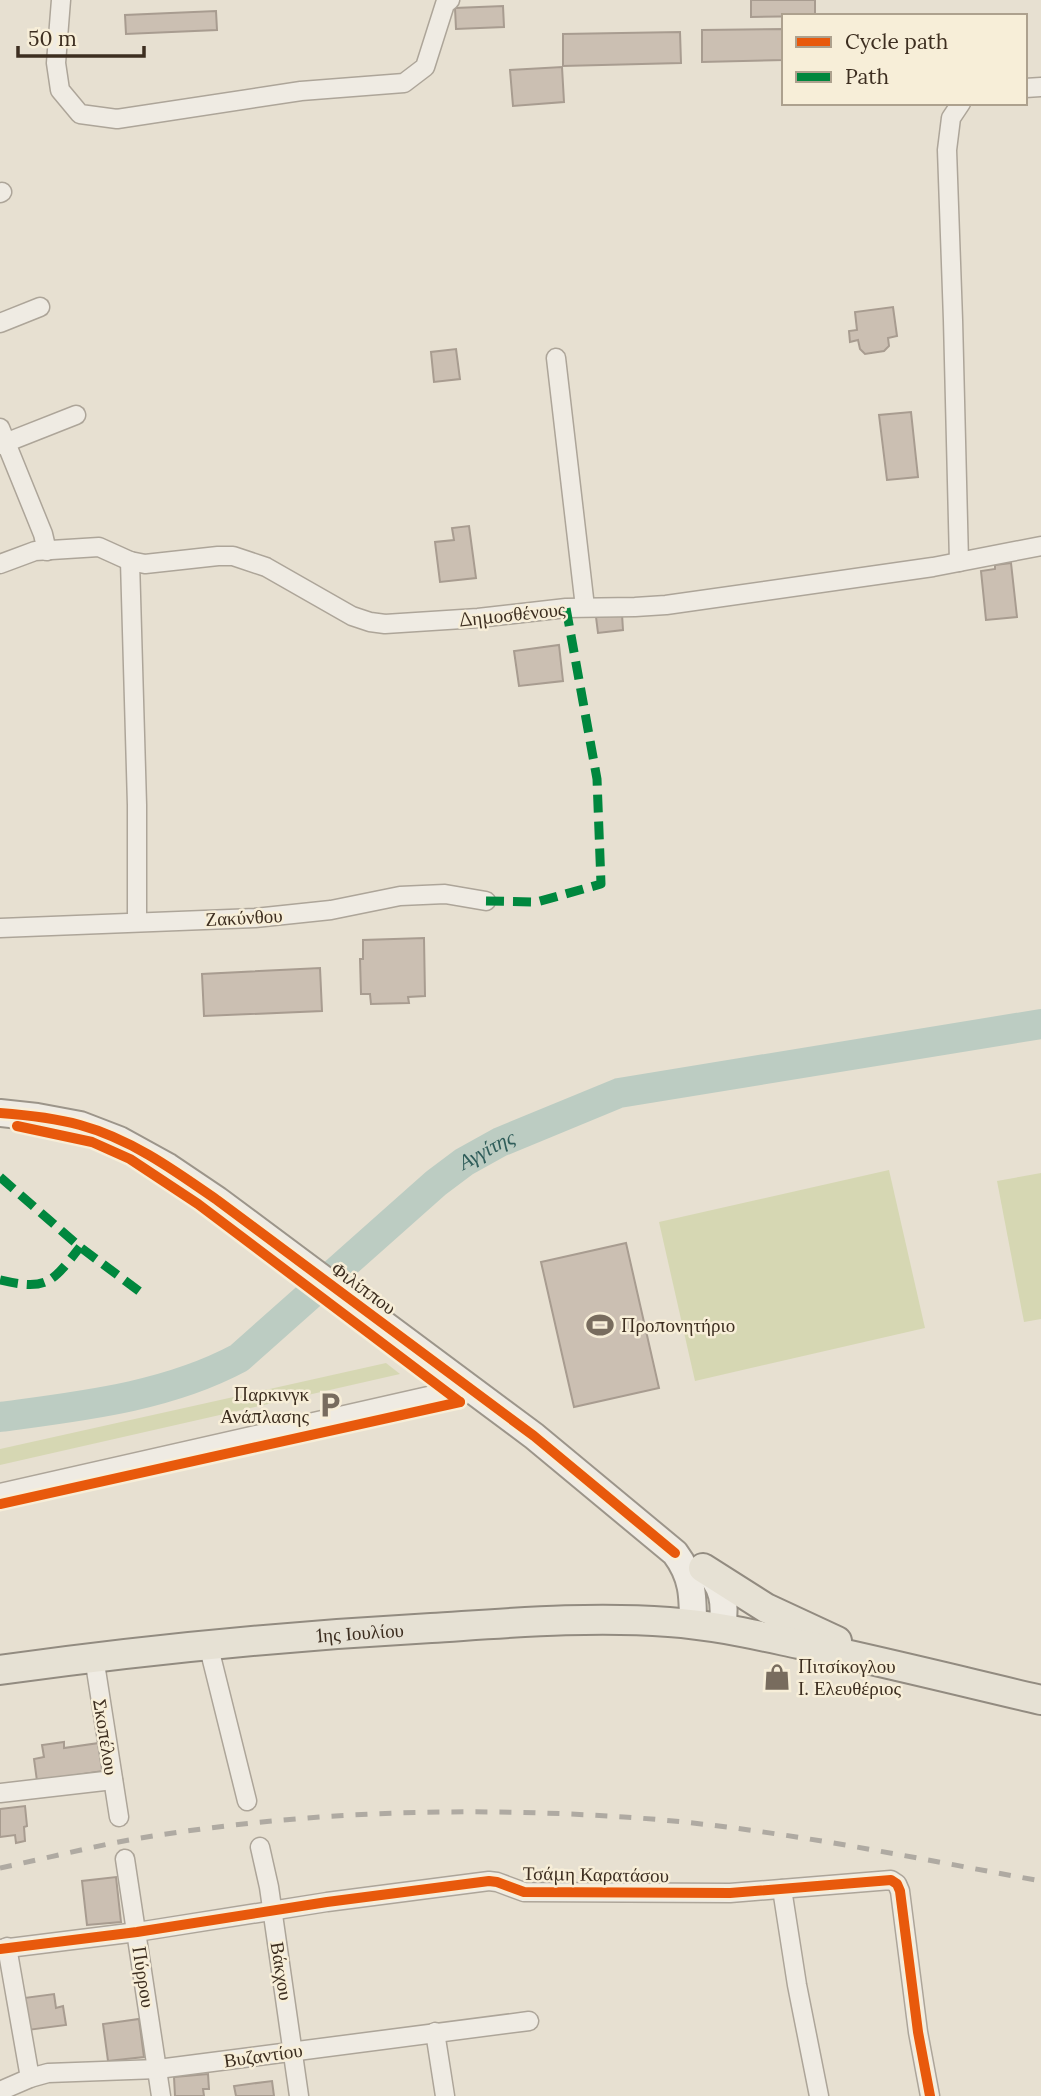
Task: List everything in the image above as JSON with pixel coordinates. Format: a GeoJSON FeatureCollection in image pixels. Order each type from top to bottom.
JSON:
{"type":"FeatureCollection","features":[{"type":"Feature","properties":{"kind":"main road","name":"Φιλίππου"},"geometry":{"type":"LineString","coordinates":[[0,1113],[80,1125],[135,1147],[183,1177],[534,1436],[675,1553],[713,1576],[722,1593],[722,1629]]}},
{"type":"Feature","properties":{"kind":"main road","name":"Φιλίππου"},"geometry":{"type":"LineString","coordinates":[[675,1553],[690,1577],[692,1625]]}},
{"type":"Feature","properties":{"kind":"main road"},"geometry":{"type":"LineString","coordinates":[[703,1568],[766,1608],[888,1664],[1041,1700]]}},
{"type":"Feature","properties":{"kind":"main road","name":"1ης Ιουλίου"},"geometry":{"type":"LineString","coordinates":[[0,1670],[208,1644],[577,1619],[628,1620],[722,1629],[888,1664]]}},
{"type":"Feature","properties":{"kind":"street"},"geometry":{"type":"LineString","coordinates":[[61,0],[56,62],[60,90],[80,114],[117,119],[301,91],[404,83],[425,67],[444,4],[450,0]]}},
{"type":"Feature","properties":{"kind":"street"},"geometry":{"type":"LineString","coordinates":[[959,562],[947,150],[951,118],[960,105]]}},
{"type":"Feature","properties":{"kind":"street"},"geometry":{"type":"LineString","coordinates":[[0,323],[40,307]]}},
{"type":"Feature","properties":{"kind":"street"},"geometry":{"type":"LineString","coordinates":[[556,358],[585,607]]}},
{"type":"Feature","properties":{"kind":"street"},"geometry":{"type":"LineString","coordinates":[[47,551],[43,534],[2,439],[76,415]]}},
{"type":"Feature","properties":{"kind":"street","name":"Δημοσθένους"},"geometry":{"type":"LineString","coordinates":[[0,564],[27,553],[99,547],[131,561],[151,564],[225,555],[246,559],[275,571],[344,612],[377,623],[478,618],[585,607],[666,605],[959,562],[1041,546]]}},
{"type":"Feature","properties":{"kind":"street"},"geometry":{"type":"LineString","coordinates":[[131,561],[137,922]]}},
{"type":"Feature","properties":{"kind":"street","name":"Ζακύνθου"},"geometry":{"type":"LineString","coordinates":[[0,928],[255,918],[331,910],[411,896],[445,894],[486,901]]}},
{"type":"Feature","properties":{"kind":"street"},"geometry":{"type":"LineString","coordinates":[[0,1493],[468,1387]]}},
{"type":"Feature","properties":{"kind":"street"},"geometry":{"type":"LineString","coordinates":[[208,1644],[247,1801]]}},
{"type":"Feature","properties":{"kind":"street","name":"Σκοπέλου"},"geometry":{"type":"LineString","coordinates":[[94,1657],[119,1817]]}},
{"type":"Feature","properties":{"kind":"street"},"geometry":{"type":"LineString","coordinates":[[0,1793],[113,1780]]}},
{"type":"Feature","properties":{"kind":"street","name":"Βάκχου"},"geometry":{"type":"LineString","coordinates":[[260,1847],[272,1910],[299,2096]]}},
{"type":"Feature","properties":{"kind":"street","name":"Πύρρου"},"geometry":{"type":"LineString","coordinates":[[125,1859],[161,2096]]}},
{"type":"Feature","properties":{"kind":"street","name":"Τσάμη Καρατάσου"},"geometry":{"type":"LineString","coordinates":[[4,1948],[137,1932],[272,1910],[489,1881],[524,1892],[730,1894],[891,1880],[897,1884],[900,1891],[918,2032],[930,2096]]}},
{"type":"Feature","properties":{"kind":"street"},"geometry":{"type":"LineString","coordinates":[[782,1889],[797,1985],[819,2096]]}},
{"type":"Feature","properties":{"kind":"street"},"geometry":{"type":"LineString","coordinates":[[4,1948],[30,2078]]}},
{"type":"Feature","properties":{"kind":"street","name":"Βυζαντίου"},"geometry":{"type":"LineString","coordinates":[[0,2091],[48,2073],[158,2069],[529,2021]]}},
{"type":"Feature","properties":{"kind":"street"},"geometry":{"type":"LineString","coordinates":[[435,2032],[445,2096]]}},
{"type":"Feature","properties":{"kind":"green space"},"geometry":{"type":"Polygon","coordinates":[[[889,1170],[925,1328],[695,1381],[659,1222],[889,1170]]]}},
{"type":"Feature","properties":{"kind":"green space"},"geometry":{"type":"Polygon","coordinates":[[[1041,1173],[1041,1319],[1024,1322],[997,1181],[1041,1173]]]}},
{"type":"Feature","properties":{"kind":"green space"},"geometry":{"type":"Polygon","coordinates":[[[386,1363],[400,1374],[0,1465],[0,1449],[386,1363]]]}},
{"type":"Feature","properties":{"kind":"building"},"geometry":{"type":"Polygon","coordinates":[[[751,0],[815,0],[815,14],[751,17],[751,0]]]}},
{"type":"Feature","properties":{"kind":"building"},"geometry":{"type":"Polygon","coordinates":[[[503,6],[504,27],[456,29],[455,8],[503,6]]]}},
{"type":"Feature","properties":{"kind":"building"},"geometry":{"type":"Polygon","coordinates":[[[216,11],[217,30],[126,34],[125,15],[216,11]]]}},
{"type":"Feature","properties":{"kind":"building"},"geometry":{"type":"Polygon","coordinates":[[[782,29],[782,60],[702,62],[702,30],[782,29]]]}},
{"type":"Feature","properties":{"kind":"building"},"geometry":{"type":"Polygon","coordinates":[[[680,32],[681,63],[563,66],[563,34],[680,32]]]}},
{"type":"Feature","properties":{"kind":"building"},"geometry":{"type":"Polygon","coordinates":[[[562,67],[564,102],[513,106],[510,70],[562,67]]]}},
{"type":"Feature","properties":{"kind":"building"},"geometry":{"type":"Polygon","coordinates":[[[893,307],[897,336],[888,338],[889,346],[884,351],[865,354],[860,349],[858,340],[850,342],[849,331],[857,330],[855,312],[893,307]]]}},
{"type":"Feature","properties":{"kind":"building"},"geometry":{"type":"Polygon","coordinates":[[[456,349],[460,379],[434,382],[431,352],[456,349]]]}},
{"type":"Feature","properties":{"kind":"building"},"geometry":{"type":"Polygon","coordinates":[[[911,412],[918,477],[887,480],[879,415],[911,412]]]}},
{"type":"Feature","properties":{"kind":"building"},"geometry":{"type":"Polygon","coordinates":[[[469,526],[476,578],[440,582],[435,542],[454,540],[452,528],[469,526]]]}},
{"type":"Feature","properties":{"kind":"building"},"geometry":{"type":"Polygon","coordinates":[[[1011,563],[1017,617],[986,620],[981,571],[995,569],[995,565],[1011,563]]]}},
{"type":"Feature","properties":{"kind":"building"},"geometry":{"type":"Polygon","coordinates":[[[622,614],[623,630],[598,633],[596,617],[622,614]]]}},
{"type":"Feature","properties":{"kind":"building"},"geometry":{"type":"Polygon","coordinates":[[[559,645],[563,681],[519,686],[514,651],[559,645]]]}},
{"type":"Feature","properties":{"kind":"building"},"geometry":{"type":"Polygon","coordinates":[[[424,938],[425,996],[408,997],[409,1003],[371,1004],[370,994],[361,994],[360,959],[363,959],[363,940],[424,938]]]}},
{"type":"Feature","properties":{"kind":"building"},"geometry":{"type":"Polygon","coordinates":[[[320,968],[322,1011],[204,1016],[202,974],[320,968]]]}},
{"type":"Feature","properties":{"kind":"building","name":"Προπονητήριο"},"geometry":{"type":"Polygon","coordinates":[[[626,1243],[659,1388],[574,1407],[541,1262],[626,1243]]]}},
{"type":"Feature","properties":{"kind":"building"},"geometry":{"type":"Polygon","coordinates":[[[64,1742],[64,1748],[99,1743],[103,1771],[37,1781],[34,1759],[44,1757],[42,1745],[64,1742]]]}},
{"type":"Feature","properties":{"kind":"building"},"geometry":{"type":"Polygon","coordinates":[[[25,1806],[25,1841],[16,1843],[15,1835],[0,1837],[0,1809],[25,1806]]]}},
{"type":"Feature","properties":{"kind":"building"},"geometry":{"type":"Polygon","coordinates":[[[116,1877],[121,1922],[87,1925],[82,1881],[116,1877]]]}},
{"type":"Feature","properties":{"kind":"building"},"geometry":{"type":"Polygon","coordinates":[[[54,1994],[56,2008],[63,2006],[66,2025],[28,2030],[24,1998],[54,1994]]]}},
{"type":"Feature","properties":{"kind":"building"},"geometry":{"type":"Polygon","coordinates":[[[139,2019],[144,2057],[108,2061],[103,2024],[139,2019]]]}},
{"type":"Feature","properties":{"kind":"building"},"geometry":{"type":"Polygon","coordinates":[[[208,2074],[209,2089],[203,2089],[204,2096],[175,2096],[174,2077],[208,2074]]]}},
{"type":"Feature","properties":{"kind":"building"},"geometry":{"type":"Polygon","coordinates":[[[272,2081],[274,2096],[236,2096],[234,2086],[272,2081]]]}},
{"type":"Feature","properties":{"kind":"waterway","name":"Αγγίτης"},"geometry":{"type":"LineString","coordinates":[[0,1417],[92,1404],[153,1391],[211,1371],[239,1358],[436,1183],[464,1162],[500,1142],[619,1093],[1041,1024]]}},
{"type":"Feature","properties":{"kind":"railway"},"geometry":{"type":"LineString","coordinates":[[0,1868],[129,1840],[252,1823],[376,1814],[500,1812],[624,1817],[729,1827],[1041,1881]]}},
{"type":"Feature","properties":{"kind":"marked path"},"geometry":{"type":"LineString","coordinates":[[486,901],[537,902],[601,884],[597,779],[566,608]]}},
{"type":"Feature","properties":{"kind":"marked path"},"geometry":{"type":"LineString","coordinates":[[0,1177],[80,1247],[143,1294]]}},
{"type":"Feature","properties":{"kind":"marked path"},"geometry":{"type":"LineString","coordinates":[[0,1280],[28,1285],[47,1281],[62,1269],[80,1247]]}},
{"type":"Feature","properties":{"kind":"cycle path"},"geometry":{"type":"LineString","coordinates":[[0,1113],[60,1120],[99,1131],[117,1138],[168,1167],[217,1200],[534,1436],[675,1553]]}},
{"type":"Feature","properties":{"kind":"cycle path"},"geometry":{"type":"LineString","coordinates":[[17,1126],[92,1142],[130,1159],[198,1204],[460,1402]]}},
{"type":"Feature","properties":{"kind":"cycle path"},"geometry":{"type":"LineString","coordinates":[[0,1504],[460,1402]]}},
{"type":"Feature","properties":{"kind":"cycle path"},"geometry":{"type":"LineString","coordinates":[[0,1949],[489,1881],[524,1892],[730,1893],[891,1880],[897,1884],[900,1891],[918,2032],[930,2096]]}},
{"type":"Feature","properties":{"kind":"place","name":"Προπονητήριο"},"geometry":{"type":"Point","coordinates":[600,1325]}},
{"type":"Feature","properties":{"kind":"place","name":"Παρκινγκ Ανάπλασης"},"geometry":{"type":"Point","coordinates":[330,1405]}},
{"type":"Feature","properties":{"kind":"place","name":"Πιτσίκογλου Ι. Ελευθέριος"},"geometry":{"type":"Point","coordinates":[777,1677]}}]}
